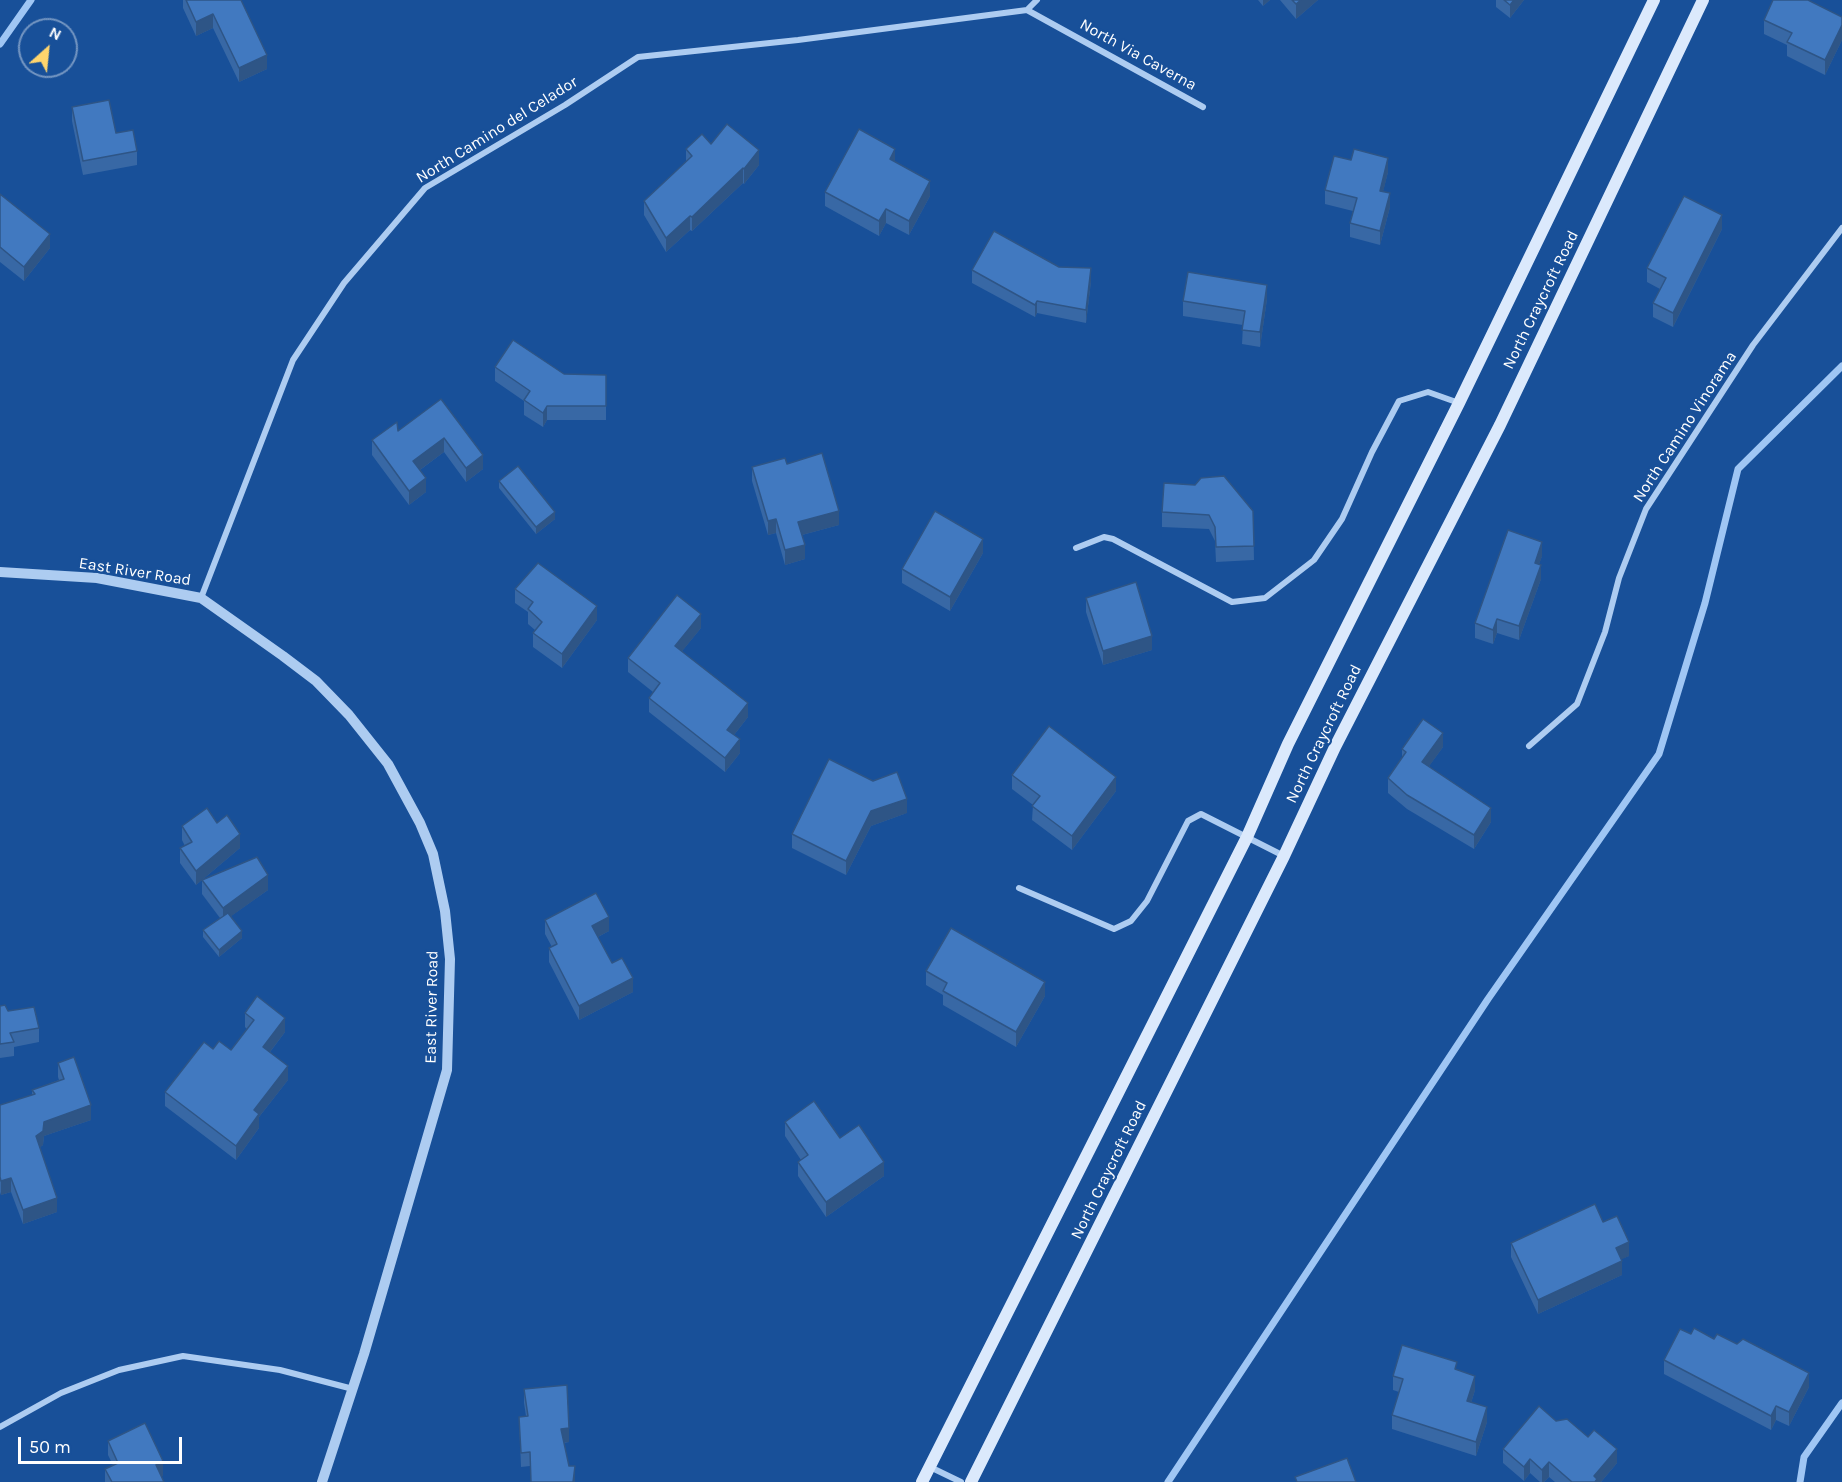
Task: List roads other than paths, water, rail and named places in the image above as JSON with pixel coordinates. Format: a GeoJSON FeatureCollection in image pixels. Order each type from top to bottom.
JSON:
{"type":"FeatureCollection","features":[{"type":"Feature","properties":{"kind":"main road","name":"North Craycroft Road"},"geometry":{"type":"LineString","coordinates":[[922,1482],[1247,837],[1288,744],[1459,404],[1654,0]]}},
{"type":"Feature","properties":{"kind":"main road","name":"North Craycroft Road"},"geometry":{"type":"LineString","coordinates":[[971,1482],[1284,856],[1335,747],[1500,425],[1703,0]]}},
{"type":"Feature","properties":{"kind":"street"},"geometry":{"type":"LineString","coordinates":[[1027,10],[1036,0]]}},
{"type":"Feature","properties":{"kind":"street","name":"North Via Caverna"},"geometry":{"type":"LineString","coordinates":[[1027,10],[1203,107]]}},
{"type":"Feature","properties":{"kind":"street","name":"North Camino del Celador"},"geometry":{"type":"LineString","coordinates":[[201,598],[293,360],[344,283],[425,188],[565,105],[638,57],[798,40],[1027,10]]}},
{"type":"Feature","properties":{"kind":"street","name":"North Camino Vinorama"},"geometry":{"type":"LineString","coordinates":[[1529,746],[1577,704],[1605,632],[1619,578],[1646,510],[1753,345],[1842,228]]}},
{"type":"Feature","properties":{"kind":"street"},"geometry":{"type":"LineString","coordinates":[[1076,548],[1104,537],[1113,539],[1232,602],[1265,598],[1314,560],[1342,519],[1372,452],[1399,401],[1428,392],[1459,404]]}},
{"type":"Feature","properties":{"kind":"street","name":"East River Road"},"geometry":{"type":"LineString","coordinates":[[0,572],[98,578],[201,598],[316,681],[349,715],[388,764],[420,823],[433,854],[445,911],[450,959],[447,1070],[353,1389],[322,1482]]}},
{"type":"Feature","properties":{"kind":"street"},"geometry":{"type":"LineString","coordinates":[[1019,888],[1114,929],[1131,921],[1148,901],[1188,821],[1201,814],[1284,856]]}},
{"type":"Feature","properties":{"kind":"street"},"geometry":{"type":"LineString","coordinates":[[0,1427],[61,1393],[119,1370],[183,1356],[280,1370],[353,1389]]}},
{"type":"Feature","properties":{"kind":"street"},"geometry":{"type":"LineString","coordinates":[[930,1466],[961,1482]]}},
{"type":"Feature","properties":{"kind":"waterway"},"geometry":{"type":"LineString","coordinates":[[0,44],[31,0]]}},
{"type":"Feature","properties":{"kind":"waterway"},"geometry":{"type":"LineString","coordinates":[[1168,1482],[1488,999],[1659,754],[1705,603],[1738,469],[1842,366]]}},
{"type":"Feature","properties":{"kind":"waterway"},"geometry":{"type":"LineString","coordinates":[[1800,1482],[1804,1457],[1842,1403]]}}]}
